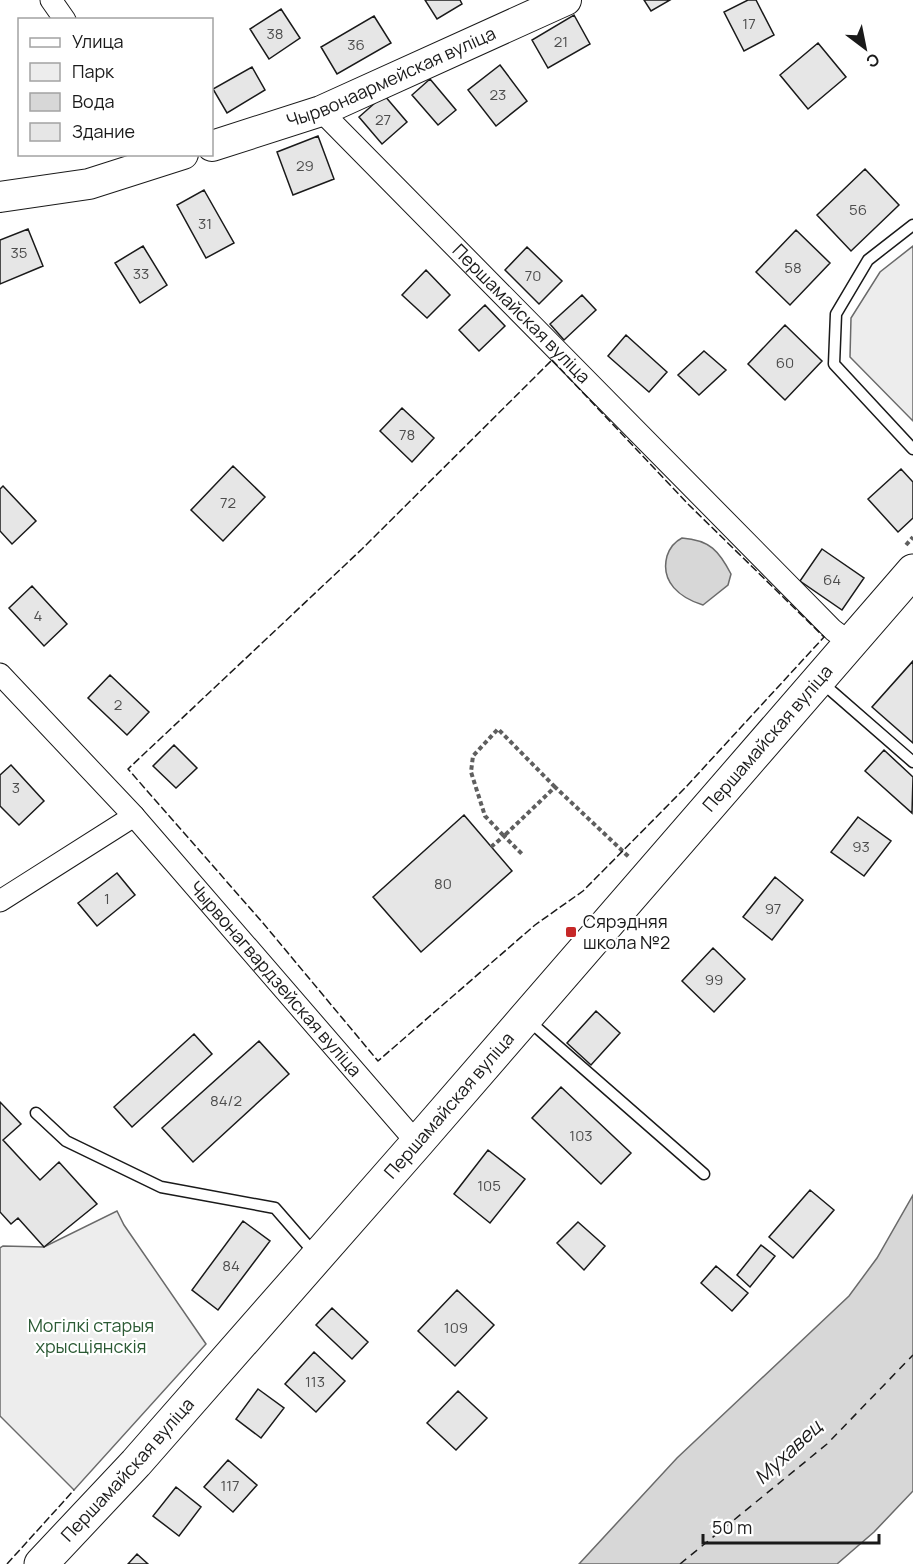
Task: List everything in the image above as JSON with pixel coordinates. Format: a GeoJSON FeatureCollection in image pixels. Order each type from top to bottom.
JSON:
{"type":"FeatureCollection","features":[{"type":"Feature","properties":{"kind":"main road","name":"Першамайская вуліца"},"geometry":{"type":"LineString","coordinates":[[41,1564],[136,1462],[417,1143],[849,642],[913,571]]}},
{"type":"Feature","properties":{"kind":"street"},"geometry":{"type":"LineString","coordinates":[[51,0],[63,18]]}},
{"type":"Feature","properties":{"kind":"street","name":"Чырвонаармейская вуліца"},"geometry":{"type":"LineString","coordinates":[[213,146],[321,111],[566,0]]}},
{"type":"Feature","properties":{"kind":"street","name":"Першамайская вуліца"},"geometry":{"type":"LineString","coordinates":[[321,111],[833,630],[849,642]]}},
{"type":"Feature","properties":{"kind":"street"},"geometry":{"type":"LineString","coordinates":[[0,197],[89,184],[166,157]]}},
{"type":"Feature","properties":{"kind":"street","name":"Чырвонагвардзейская вуліца"},"geometry":{"type":"LineString","coordinates":[[0,674],[134,816],[417,1143]]}},
{"type":"Feature","properties":{"kind":"street"},"geometry":{"type":"LineString","coordinates":[[0,901],[134,816]]}},
{"type":"Feature","properties":{"kind":"lane"},"geometry":{"type":"LineString","coordinates":[[913,225],[868,260],[836,314],[834,364],[913,449]]}},
{"type":"Feature","properties":{"kind":"lane"},"geometry":{"type":"LineString","coordinates":[[817,679],[913,762]]}},
{"type":"Feature","properties":{"kind":"lane"},"geometry":{"type":"LineString","coordinates":[[525,1017],[704,1174]]}},
{"type":"Feature","properties":{"kind":"lane"},"geometry":{"type":"LineString","coordinates":[[36,1113],[66,1141],[161,1187],[275,1208],[316,1255]]}},
{"type":"Feature","properties":{"kind":"path"},"geometry":{"type":"LineString","coordinates":[[523,855],[485,816],[471,772],[473,756],[498,729],[555,787],[633,860]]}},
{"type":"Feature","properties":{"kind":"path"},"geometry":{"type":"LineString","coordinates":[[491,847],[555,787]]}},
{"type":"Feature","properties":{"kind":"green space"},"geometry":{"type":"Polygon","coordinates":[[[913,246],[913,421],[850,357],[851,318],[880,272],[913,246]]]}},
{"type":"Feature","properties":{"kind":"green space","name":"Могілкі старыя хрысціянскія"},"geometry":{"type":"Polygon","coordinates":[[[117,1211],[124,1225],[206,1344],[74,1490],[0,1416],[0,1248],[3,1246],[44,1247],[117,1211]]]}},
{"type":"Feature","properties":{"kind":"water"},"geometry":{"type":"Polygon","coordinates":[[[682,538],[700,541],[713,548],[731,574],[728,585],[703,605],[687,598],[674,588],[666,574],[668,553],[671,547],[682,538]]]}},
{"type":"Feature","properties":{"kind":"water","name":"Мухавец"},"geometry":{"type":"Polygon","coordinates":[[[913,1195],[913,1491],[874,1532],[837,1564],[579,1564],[677,1458],[849,1296],[877,1258],[913,1195]]]}},
{"type":"Feature","properties":{"kind":"building"},"geometry":{"type":"Polygon","coordinates":[[[425,0],[460,0],[462,4],[437,19],[425,0]]]}},
{"type":"Feature","properties":{"kind":"building"},"geometry":{"type":"Polygon","coordinates":[[[644,0],[670,0],[651,11],[644,0]]]}},
{"type":"Feature","properties":{"kind":"building"},"geometry":{"type":"Polygon","coordinates":[[[748,0],[756,0],[774,35],[744,51],[724,12],[748,0]]]}},
{"type":"Feature","properties":{"kind":"building"},"geometry":{"type":"Polygon","coordinates":[[[281,9],[300,38],[269,59],[250,29],[281,9]]]}},
{"type":"Feature","properties":{"kind":"building"},"geometry":{"type":"Polygon","coordinates":[[[574,15],[590,44],[548,68],[532,40],[574,15]]]}},
{"type":"Feature","properties":{"kind":"building"},"geometry":{"type":"Polygon","coordinates":[[[374,16],[391,43],[337,74],[321,47],[374,16]]]}},
{"type":"Feature","properties":{"kind":"building"},"geometry":{"type":"Polygon","coordinates":[[[818,43],[846,77],[808,109],[780,75],[818,43]]]}},
{"type":"Feature","properties":{"kind":"building"},"geometry":{"type":"Polygon","coordinates":[[[500,65],[527,101],[496,126],[468,90],[500,65]]]}},
{"type":"Feature","properties":{"kind":"building"},"geometry":{"type":"Polygon","coordinates":[[[252,67],[265,90],[227,113],[213,89],[252,67]]]}},
{"type":"Feature","properties":{"kind":"building"},"geometry":{"type":"Polygon","coordinates":[[[430,79],[456,110],[438,125],[412,95],[430,79]]]}},
{"type":"Feature","properties":{"kind":"building"},"geometry":{"type":"Polygon","coordinates":[[[384,95],[407,122],[382,144],[359,117],[384,95]]]}},
{"type":"Feature","properties":{"kind":"building"},"geometry":{"type":"Polygon","coordinates":[[[318,136],[334,179],[293,195],[277,152],[318,136]]]}},
{"type":"Feature","properties":{"kind":"building"},"geometry":{"type":"Polygon","coordinates":[[[865,169],[899,205],[851,251],[817,215],[865,169]]]}},
{"type":"Feature","properties":{"kind":"building"},"geometry":{"type":"Polygon","coordinates":[[[204,190],[234,243],[206,258],[177,205],[204,190]]]}},
{"type":"Feature","properties":{"kind":"building"},"geometry":{"type":"Polygon","coordinates":[[[28,229],[43,266],[0,284],[0,240],[28,229]]]}},
{"type":"Feature","properties":{"kind":"building"},"geometry":{"type":"Polygon","coordinates":[[[796,230],[830,263],[790,305],[756,272],[796,230]]]}},
{"type":"Feature","properties":{"kind":"building"},"geometry":{"type":"Polygon","coordinates":[[[143,246],[167,285],[140,303],[115,263],[143,246]]]}},
{"type":"Feature","properties":{"kind":"building"},"geometry":{"type":"Polygon","coordinates":[[[527,247],[562,281],[539,304],[505,270],[527,247]]]}},
{"type":"Feature","properties":{"kind":"building"},"geometry":{"type":"Polygon","coordinates":[[[426,270],[450,295],[427,318],[402,295],[426,270]]]}},
{"type":"Feature","properties":{"kind":"building"},"geometry":{"type":"Polygon","coordinates":[[[582,295],[596,310],[564,340],[550,324],[582,295]]]}},
{"type":"Feature","properties":{"kind":"building"},"geometry":{"type":"Polygon","coordinates":[[[485,305],[505,326],[479,351],[459,330],[485,305]]]}},
{"type":"Feature","properties":{"kind":"building"},"geometry":{"type":"Polygon","coordinates":[[[785,325],[822,361],[785,400],[748,364],[785,325]]]}},
{"type":"Feature","properties":{"kind":"building"},"geometry":{"type":"Polygon","coordinates":[[[626,335],[667,372],[649,392],[608,356],[626,335]]]}},
{"type":"Feature","properties":{"kind":"building"},"geometry":{"type":"Polygon","coordinates":[[[704,351],[726,370],[699,395],[678,375],[704,351]]]}},
{"type":"Feature","properties":{"kind":"building"},"geometry":{"type":"Polygon","coordinates":[[[402,408],[434,438],[412,462],[380,431],[402,408]]]}},
{"type":"Feature","properties":{"kind":"building"},"geometry":{"type":"Polygon","coordinates":[[[233,466],[265,497],[223,541],[191,510],[233,466]]]}},
{"type":"Feature","properties":{"kind":"building"},"geometry":{"type":"Polygon","coordinates":[[[901,469],[913,482],[913,518],[898,532],[868,499],[901,469]]]}},
{"type":"Feature","properties":{"kind":"building"},"geometry":{"type":"Polygon","coordinates":[[[3,486],[36,521],[12,544],[0,531],[0,489],[3,486]]]}},
{"type":"Feature","properties":{"kind":"building"},"geometry":{"type":"Polygon","coordinates":[[[822,549],[864,578],[842,610],[800,581],[822,549]]]}},
{"type":"Feature","properties":{"kind":"building"},"geometry":{"type":"Polygon","coordinates":[[[32,586],[67,624],[44,646],[9,608],[32,586]]]}},
{"type":"Feature","properties":{"kind":"building"},"geometry":{"type":"Polygon","coordinates":[[[913,661],[913,743],[872,707],[913,661]]]}},
{"type":"Feature","properties":{"kind":"building"},"geometry":{"type":"Polygon","coordinates":[[[110,675],[149,712],[127,735],[88,698],[110,675]]]}},
{"type":"Feature","properties":{"kind":"building"},"geometry":{"type":"Polygon","coordinates":[[[174,745],[197,768],[176,788],[153,766],[174,745]]]}},
{"type":"Feature","properties":{"kind":"building"},"geometry":{"type":"Polygon","coordinates":[[[884,750],[913,777],[912,813],[865,771],[884,750]]]}},
{"type":"Feature","properties":{"kind":"building"},"geometry":{"type":"Polygon","coordinates":[[[11,765],[44,801],[19,825],[0,806],[0,775],[11,765]]]}},
{"type":"Feature","properties":{"kind":"building"},"geometry":{"type":"Polygon","coordinates":[[[464,815],[512,871],[421,952],[373,897],[464,815]]]}},
{"type":"Feature","properties":{"kind":"building"},"geometry":{"type":"Polygon","coordinates":[[[858,817],[891,841],[864,876],[831,852],[858,817]]]}},
{"type":"Feature","properties":{"kind":"building"},"geometry":{"type":"Polygon","coordinates":[[[117,873],[135,895],[97,926],[78,903],[117,873]]]}},
{"type":"Feature","properties":{"kind":"building"},"geometry":{"type":"Polygon","coordinates":[[[775,877],[803,900],[772,940],[743,917],[775,877]]]}},
{"type":"Feature","properties":{"kind":"building"},"geometry":{"type":"Polygon","coordinates":[[[713,948],[745,979],[714,1012],[682,981],[713,948]]]}},
{"type":"Feature","properties":{"kind":"building"},"geometry":{"type":"Polygon","coordinates":[[[596,1011],[620,1033],[591,1065],[567,1043],[596,1011]]]}},
{"type":"Feature","properties":{"kind":"building"},"geometry":{"type":"Polygon","coordinates":[[[194,1034],[212,1054],[132,1127],[114,1107],[194,1034]]]}},
{"type":"Feature","properties":{"kind":"building"},"geometry":{"type":"Polygon","coordinates":[[[259,1041],[289,1074],[193,1162],[162,1128],[259,1041]]]}},
{"type":"Feature","properties":{"kind":"building"},"geometry":{"type":"Polygon","coordinates":[[[561,1087],[631,1153],[601,1184],[532,1118],[561,1087]]]}},
{"type":"Feature","properties":{"kind":"building"},"geometry":{"type":"Polygon","coordinates":[[[0,1102],[21,1124],[3,1140],[40,1180],[59,1162],[97,1204],[44,1247],[18,1218],[11,1224],[0,1212],[0,1102]]]}},
{"type":"Feature","properties":{"kind":"building"},"geometry":{"type":"Polygon","coordinates":[[[488,1150],[525,1179],[490,1223],[454,1194],[488,1150]]]}},
{"type":"Feature","properties":{"kind":"building"},"geometry":{"type":"Polygon","coordinates":[[[810,1190],[834,1210],[793,1258],[769,1237],[810,1190]]]}},
{"type":"Feature","properties":{"kind":"building"},"geometry":{"type":"Polygon","coordinates":[[[243,1221],[270,1241],[218,1310],[192,1290],[243,1221]]]}},
{"type":"Feature","properties":{"kind":"building"},"geometry":{"type":"Polygon","coordinates":[[[578,1222],[605,1246],[584,1270],[557,1243],[578,1222]]]}},
{"type":"Feature","properties":{"kind":"building"},"geometry":{"type":"Polygon","coordinates":[[[761,1245],[775,1256],[750,1287],[737,1275],[761,1245]]]}},
{"type":"Feature","properties":{"kind":"building"},"geometry":{"type":"Polygon","coordinates":[[[716,1266],[748,1293],[732,1311],[701,1283],[716,1266]]]}},
{"type":"Feature","properties":{"kind":"building"},"geometry":{"type":"Polygon","coordinates":[[[457,1290],[494,1325],[455,1366],[418,1331],[457,1290]]]}},
{"type":"Feature","properties":{"kind":"building"},"geometry":{"type":"Polygon","coordinates":[[[332,1308],[368,1342],[352,1359],[316,1325],[332,1308]]]}},
{"type":"Feature","properties":{"kind":"building"},"geometry":{"type":"Polygon","coordinates":[[[314,1352],[345,1381],[316,1412],[285,1384],[314,1352]]]}},
{"type":"Feature","properties":{"kind":"building"},"geometry":{"type":"Polygon","coordinates":[[[258,1389],[284,1408],[261,1438],[236,1419],[258,1389]]]}},
{"type":"Feature","properties":{"kind":"building"},"geometry":{"type":"Polygon","coordinates":[[[458,1391],[487,1418],[456,1450],[427,1423],[458,1391]]]}},
{"type":"Feature","properties":{"kind":"building"},"geometry":{"type":"Polygon","coordinates":[[[228,1460],[257,1485],[233,1512],[204,1487],[228,1460]]]}},
{"type":"Feature","properties":{"kind":"building"},"geometry":{"type":"Polygon","coordinates":[[[176,1487],[201,1507],[179,1536],[153,1516],[176,1487]]]}},
{"type":"Feature","properties":{"kind":"building"},"geometry":{"type":"Polygon","coordinates":[[[137,1554],[148,1564],[128,1564],[137,1554]]]}},
{"type":"Feature","properties":{"kind":"ferry route"},"geometry":{"type":"LineString","coordinates":[[680,1564],[827,1444],[913,1355]]}},
{"type":"Feature","properties":{"kind":"fence"},"geometry":{"type":"LineString","coordinates":[[552,360],[689,505],[824,637],[685,788],[583,891],[535,925],[378,1061],[263,923],[128,769],[362,549],[552,360]]}},
{"type":"Feature","properties":{"kind":"fence"},"geometry":{"type":"LineString","coordinates":[[7,1564],[74,1490]]}},
{"type":"Feature","properties":{"kind":"place","name":"Сярэдняя школа №2"},"geometry":{"type":"Point","coordinates":[571,932]}}]}
